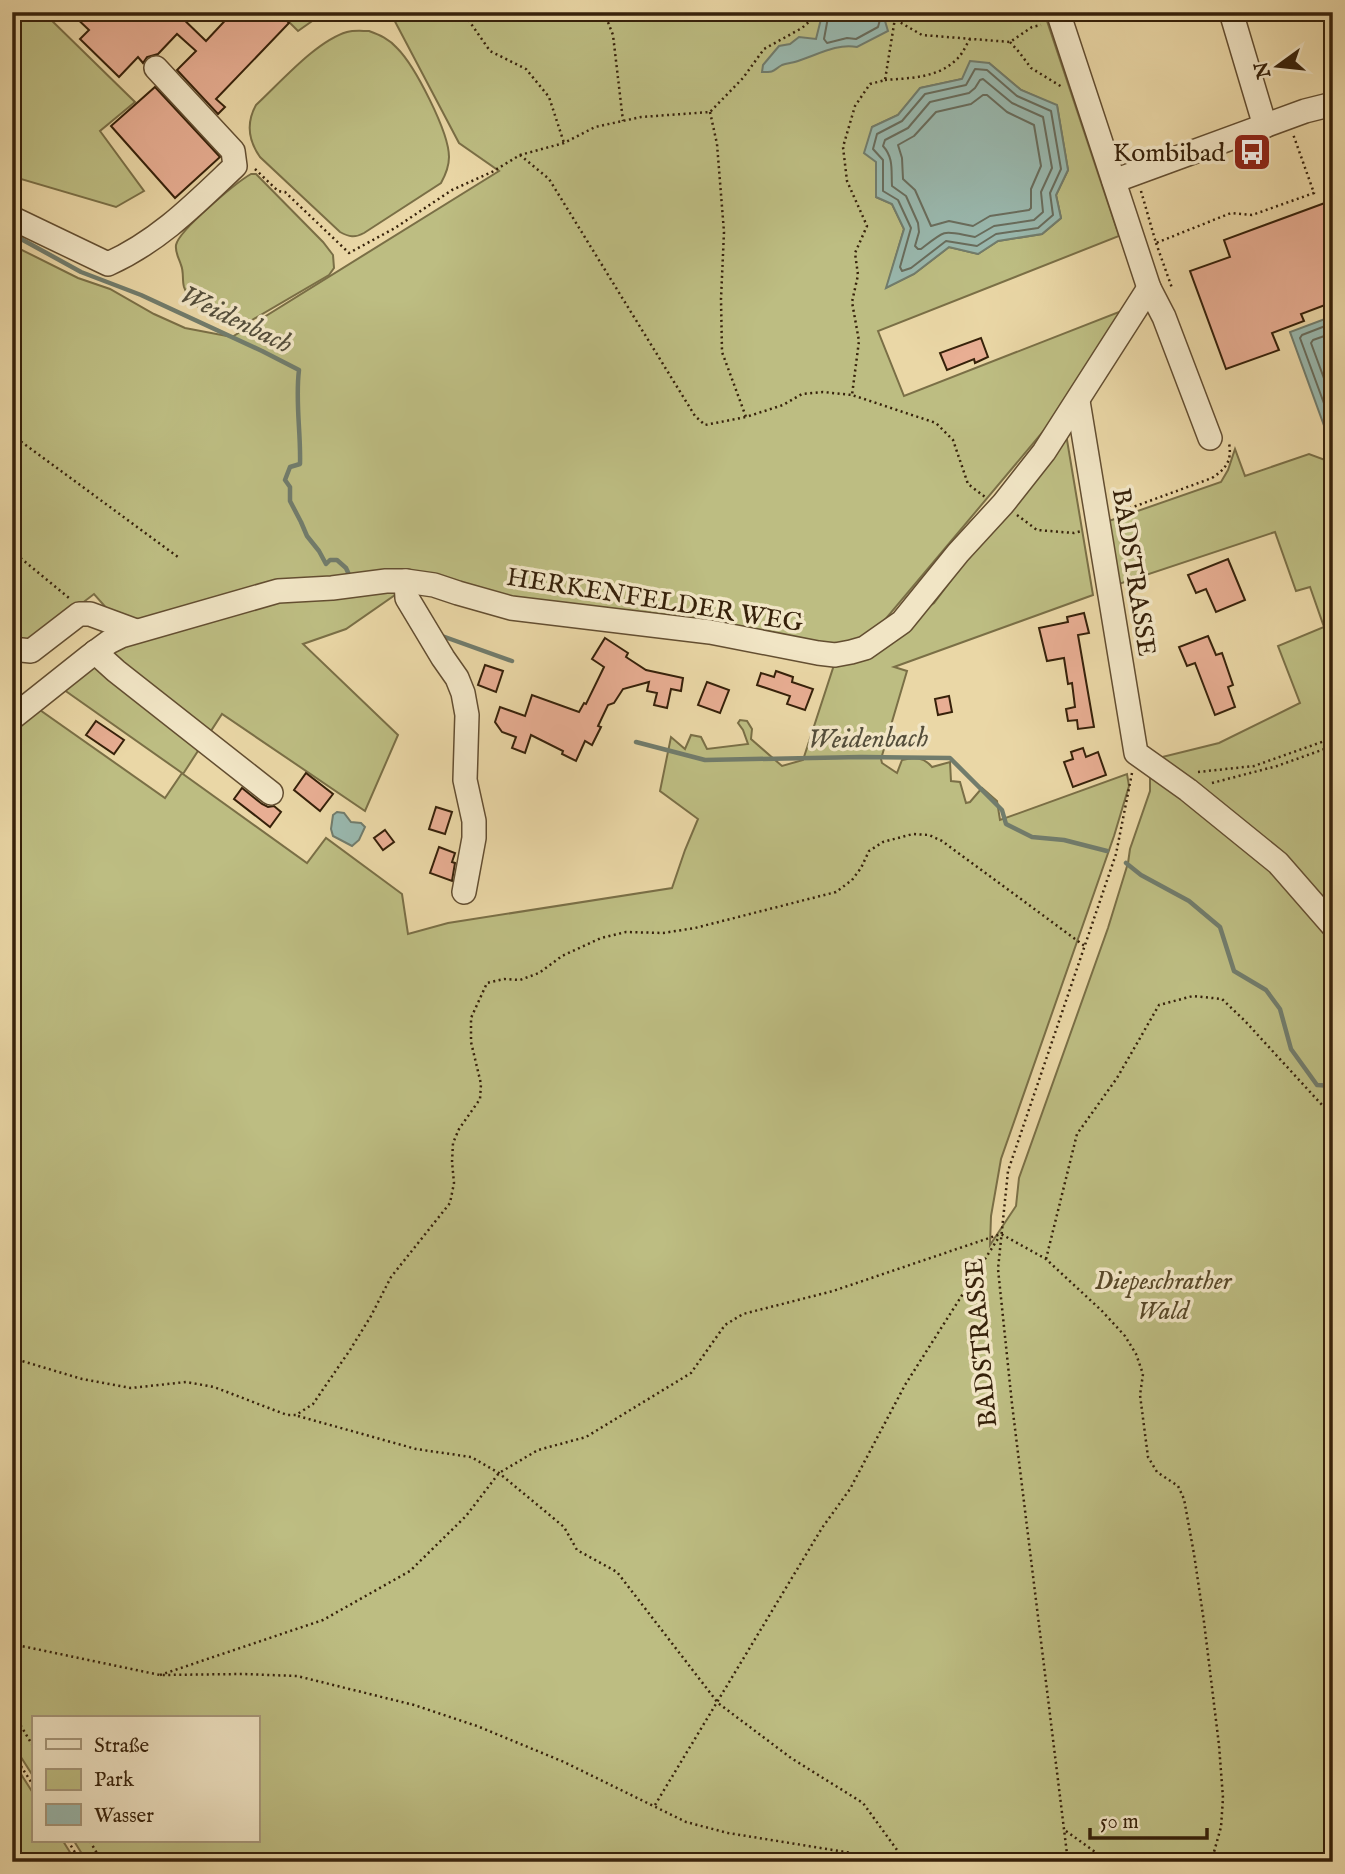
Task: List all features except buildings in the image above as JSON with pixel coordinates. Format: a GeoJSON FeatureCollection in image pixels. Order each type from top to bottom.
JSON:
{"type":"FeatureCollection","features":[{"type":"Feature","properties":{"kind":"street"},"geometry":{"type":"LineString","coordinates":[[1231,12],[1265,126]]}},
{"type":"Feature","properties":{"kind":"street"},"geometry":{"type":"LineString","coordinates":[[1060,16],[1149,288],[1219,441]]}},
{"type":"Feature","properties":{"kind":"street"},"geometry":{"type":"LineString","coordinates":[[12,218],[108,264],[130,254],[167,230],[235,166],[233,151],[156,68]]}},
{"type":"Feature","properties":{"kind":"street"},"geometry":{"type":"LineString","coordinates":[[1114,181],[1330,105]]}},
{"type":"Feature","properties":{"kind":"street","name":"HERKENFELDER WEG"},"geometry":{"type":"LineString","coordinates":[[12,718],[109,642],[135,631],[278,592],[386,581],[433,584],[511,607],[710,632],[835,655],[865,648],[902,622],[1044,452],[1149,288]]}},
{"type":"Feature","properties":{"kind":"street","name":"BADSTRASSE"},"geometry":{"type":"LineString","coordinates":[[1078,401],[1136,753]]}},
{"type":"Feature","properties":{"kind":"street"},"geometry":{"type":"LineString","coordinates":[[406,581],[407,598],[457,678],[463,693],[467,715],[465,780],[474,821],[474,838],[464,892]]}},
{"type":"Feature","properties":{"kind":"street"},"geometry":{"type":"LineString","coordinates":[[12,649],[31,651],[79,614],[90,614],[135,631]]}},
{"type":"Feature","properties":{"kind":"street"},"geometry":{"type":"LineString","coordinates":[[95,652],[271,793]]}},
{"type":"Feature","properties":{"kind":"street"},"geometry":{"type":"LineString","coordinates":[[1136,753],[1188,790],[1278,863],[1333,926]]}},
{"type":"Feature","properties":{"kind":"path"},"geometry":{"type":"LineString","coordinates":[[461,12],[490,51],[526,69],[549,97],[564,143]]}},
{"type":"Feature","properties":{"kind":"path"},"geometry":{"type":"LineString","coordinates":[[604,12],[613,35],[623,121]]}},
{"type":"Feature","properties":{"kind":"path"},"geometry":{"type":"LineString","coordinates":[[235,166],[251,165],[278,191],[285,192],[349,253],[395,228],[452,190],[492,172],[520,155],[564,143],[595,127],[641,117],[710,112],[743,78],[764,49],[802,29],[820,12]]}},
{"type":"Feature","properties":{"kind":"path"},"geometry":{"type":"LineString","coordinates":[[886,80],[896,12]]}},
{"type":"Feature","properties":{"kind":"path"},"geometry":{"type":"LineString","coordinates":[[896,20],[922,35],[1010,42],[1032,27],[1060,16]]}},
{"type":"Feature","properties":{"kind":"path"},"geometry":{"type":"LineString","coordinates":[[852,395],[859,341],[852,302],[858,275],[855,253],[867,226],[847,181],[843,147],[855,106],[870,84],[923,76],[945,69],[959,57],[970,39]]}},
{"type":"Feature","properties":{"kind":"path"},"geometry":{"type":"LineString","coordinates":[[1330,105],[1325,62],[1333,41]]}},
{"type":"Feature","properties":{"kind":"path"},"geometry":{"type":"LineString","coordinates":[[1010,42],[1031,68],[1060,86],[1085,94]]}},
{"type":"Feature","properties":{"kind":"path"},"geometry":{"type":"LineString","coordinates":[[710,112],[717,145],[724,232],[722,352],[746,417]]}},
{"type":"Feature","properties":{"kind":"path"},"geometry":{"type":"LineString","coordinates":[[1156,243],[1231,213],[1252,215],[1314,193],[1288,118]]}},
{"type":"Feature","properties":{"kind":"path"},"geometry":{"type":"LineString","coordinates":[[520,155],[548,179],[695,416],[705,425],[746,417],[783,405],[802,394],[822,392],[852,395],[936,424],[953,440],[968,484],[1037,530],[1074,533],[1093,529],[1106,517],[1212,478],[1226,467],[1231,454],[1219,441]]}},
{"type":"Feature","properties":{"kind":"path"},"geometry":{"type":"LineString","coordinates":[[1136,174],[1175,298]]}},
{"type":"Feature","properties":{"kind":"path"},"geometry":{"type":"LineString","coordinates":[[12,435],[178,557]]}},
{"type":"Feature","properties":{"kind":"path"},"geometry":{"type":"LineString","coordinates":[[12,551],[90,614]]}},
{"type":"Feature","properties":{"kind":"path"},"geometry":{"type":"LineString","coordinates":[[1168,776],[1254,766],[1333,738]]}},
{"type":"Feature","properties":{"kind":"path"},"geometry":{"type":"LineString","coordinates":[[1188,790],[1276,766],[1333,746]]}},
{"type":"Feature","properties":{"kind":"path","name":"BADSTRASSE"},"geometry":{"type":"LineString","coordinates":[[1068,1862],[998,1269],[1008,1171],[1116,854],[1136,753]]}},
{"type":"Feature","properties":{"kind":"path"},"geometry":{"type":"LineString","coordinates":[[296,1415],[313,1404],[371,1316],[391,1278],[450,1203],[454,1183],[453,1143],[459,1129],[480,1099],[481,1084],[471,1042],[471,1018],[487,983],[504,979],[520,980],[539,973],[562,956],[601,938],[626,932],[663,933],[695,928],[836,892],[852,880],[869,851],[883,842],[913,834],[929,835],[942,841],[1086,947]]}},
{"type":"Feature","properties":{"kind":"path"},"geometry":{"type":"LineString","coordinates":[[1046,1258],[1077,1134],[1117,1078],[1159,1005],[1193,996],[1222,999],[1333,1117]]}},
{"type":"Feature","properties":{"kind":"path"},"geometry":{"type":"LineString","coordinates":[[655,1805],[822,1528],[850,1489],[905,1385],[1001,1234]]}},
{"type":"Feature","properties":{"kind":"path"},"geometry":{"type":"LineString","coordinates":[[160,1675],[323,1619],[411,1571],[466,1516],[499,1473],[538,1450],[586,1437],[691,1373],[725,1325],[743,1314],[833,1291],[1001,1234],[1046,1258],[1125,1336],[1136,1354],[1143,1374],[1140,1395],[1148,1457],[1157,1472],[1178,1486],[1184,1499],[1204,1622],[1223,1798],[1214,1852],[1205,1862]]}},
{"type":"Feature","properties":{"kind":"path"},"geometry":{"type":"LineString","coordinates":[[12,1358],[82,1379],[131,1388],[186,1382],[214,1387],[287,1415],[296,1415],[402,1446],[471,1457],[499,1473],[565,1527],[577,1550],[617,1572],[718,1703],[791,1758],[863,1803],[906,1862]]}},
{"type":"Feature","properties":{"kind":"path"},"geometry":{"type":"LineString","coordinates":[[12,1644],[160,1675],[297,1676],[414,1705],[477,1726],[564,1762],[686,1822],[728,1833],[906,1862]]}},
{"type":"Feature","properties":{"kind":"path"},"geometry":{"type":"LineString","coordinates":[[12,1711],[32,1744]]}},
{"type":"Feature","properties":{"kind":"path"},"geometry":{"type":"LineString","coordinates":[[12,1752],[32,1784]]}},
{"type":"Feature","properties":{"kind":"path"},"geometry":{"type":"LineString","coordinates":[[12,1775],[22,1767]]}},
{"type":"Feature","properties":{"kind":"path"},"geometry":{"type":"LineString","coordinates":[[1064,1830],[1109,1862]]}},
{"type":"Feature","properties":{"kind":"path"},"geometry":{"type":"LineString","coordinates":[[69,1842],[81,1862]]}},
{"type":"Feature","properties":{"kind":"path"},"geometry":{"type":"LineString","coordinates":[[91,1842],[102,1862]]}},
{"type":"Feature","properties":{"kind":"green space"},"geometry":{"type":"Polygon","coordinates":[[[12,12],[47,12],[46,15],[135,102],[100,131],[144,191],[116,207],[14,177],[12,12]]]}},
{"type":"Feature","properties":{"kind":"green space"},"geometry":{"type":"Polygon","coordinates":[[[279,12],[325,12],[298,31],[279,12]]]}},
{"type":"Feature","properties":{"kind":"green space"},"geometry":{"type":"Polygon","coordinates":[[[390,12],[1044,12],[1119,236],[878,331],[904,396],[1124,310],[1062,409],[868,640],[843,648],[491,594],[427,574],[136,627],[117,620],[94,594],[12,657],[12,245],[78,278],[110,289],[185,328],[232,337],[499,171],[459,143],[390,12]],[[989,63],[962,79],[921,88],[898,115],[872,127],[876,197],[892,204],[904,229],[887,287],[914,274],[949,247],[978,254],[998,241],[1042,234],[1061,218],[1056,195],[1068,170],[1057,106],[1021,90],[989,63]]]}},
{"type":"Feature","properties":{"kind":"green space"},"geometry":{"type":"Polygon","coordinates":[[[369,31],[394,45],[413,69],[437,116],[448,146],[449,161],[441,183],[364,233],[352,236],[340,232],[260,157],[251,138],[250,125],[256,105],[311,53],[347,32],[369,31]]]}},
{"type":"Feature","properties":{"kind":"green space"},"geometry":{"type":"Polygon","coordinates":[[[251,174],[256,174],[323,242],[333,255],[334,268],[329,275],[252,320],[232,321],[203,310],[188,296],[176,245],[197,218],[251,174]]]}},
{"type":"Feature","properties":{"kind":"green space","name":"Diepeschrather Wald"},"geometry":{"type":"Polygon","coordinates":[[[1065,428],[1093,595],[894,667],[907,671],[881,759],[882,763],[897,773],[902,760],[906,759],[922,760],[932,767],[950,762],[951,781],[960,782],[966,803],[982,788],[997,801],[1000,820],[1127,774],[1129,786],[1114,836],[1001,1159],[991,1216],[990,1245],[1016,1206],[1019,1178],[1108,928],[1130,849],[1150,791],[1150,760],[1219,743],[1300,703],[1278,646],[1324,627],[1310,587],[1296,591],[1275,532],[1116,585],[1106,522],[1221,482],[1235,449],[1245,476],[1309,454],[1333,460],[1333,1862],[87,1862],[75,1842],[259,1842],[259,1716],[32,1716],[32,1774],[12,1743],[12,726],[37,708],[165,798],[182,773],[60,687],[124,641],[275,597],[405,588],[346,629],[303,644],[398,735],[365,811],[222,714],[183,774],[307,863],[326,838],[402,894],[408,934],[448,923],[672,888],[698,819],[660,791],[671,737],[685,749],[691,735],[701,737],[707,749],[748,744],[738,723],[740,720],[747,721],[752,729],[751,739],[782,766],[803,760],[835,662],[859,662],[934,603],[1065,428]]]}},
{"type":"Feature","properties":{"kind":"green space"},"geometry":{"type":"Polygon","coordinates":[[[12,1760],[32,1791],[32,1842],[64,1842],[76,1862],[12,1862],[12,1760]]]}},
{"type":"Feature","properties":{"kind":"water"},"geometry":{"type":"Polygon","coordinates":[[[825,12],[888,12],[889,16],[885,21],[888,31],[857,47],[835,48],[782,65],[772,71],[762,72],[763,65],[779,46],[790,44],[799,37],[816,39],[825,12]]]}},
{"type":"Feature","properties":{"kind":"water"},"geometry":{"type":"Polygon","coordinates":[[[970,61],[989,63],[1021,90],[1057,105],[1068,170],[1056,195],[1061,218],[1042,234],[998,241],[978,254],[949,247],[914,274],[886,288],[904,229],[892,204],[876,197],[876,162],[864,153],[872,127],[898,115],[920,88],[962,79],[970,61]]]}},
{"type":"Feature","properties":{"kind":"water"},"geometry":{"type":"Polygon","coordinates":[[[1333,316],[1333,441],[1330,442],[1290,332],[1333,316]]]}},
{"type":"Feature","properties":{"kind":"water"},"geometry":{"type":"Polygon","coordinates":[[[337,812],[344,813],[351,822],[361,823],[365,827],[359,840],[352,846],[333,836],[333,815],[337,812]]]}},
{"type":"Feature","properties":{"kind":"waterway","name":"Weidenbach"},"geometry":{"type":"LineString","coordinates":[[12,234],[81,272],[141,295],[299,370],[300,464],[290,467],[285,480],[290,487],[290,501],[307,536],[326,564],[330,560],[337,560],[346,568],[350,577]]}},
{"type":"Feature","properties":{"kind":"waterway","name":"Weidenbach"},"geometry":{"type":"LineString","coordinates":[[442,636],[512,661]]}},
{"type":"Feature","properties":{"kind":"waterway","name":"Weidenbach"},"geometry":{"type":"LineString","coordinates":[[636,742],[705,760],[950,758],[1002,810],[1006,824],[1032,837],[1064,840],[1107,851]]}},
{"type":"Feature","properties":{"kind":"waterway","name":"Weidenbach"},"geometry":{"type":"LineString","coordinates":[[1126,863],[1141,875],[1189,901],[1220,927],[1234,971],[1266,990],[1280,1009],[1291,1049],[1317,1085],[1333,1086]]}},
{"type":"Feature","properties":{"kind":"place","name":"Kombibad"},"geometry":{"type":"Point","coordinates":[1252,152]}}]}
